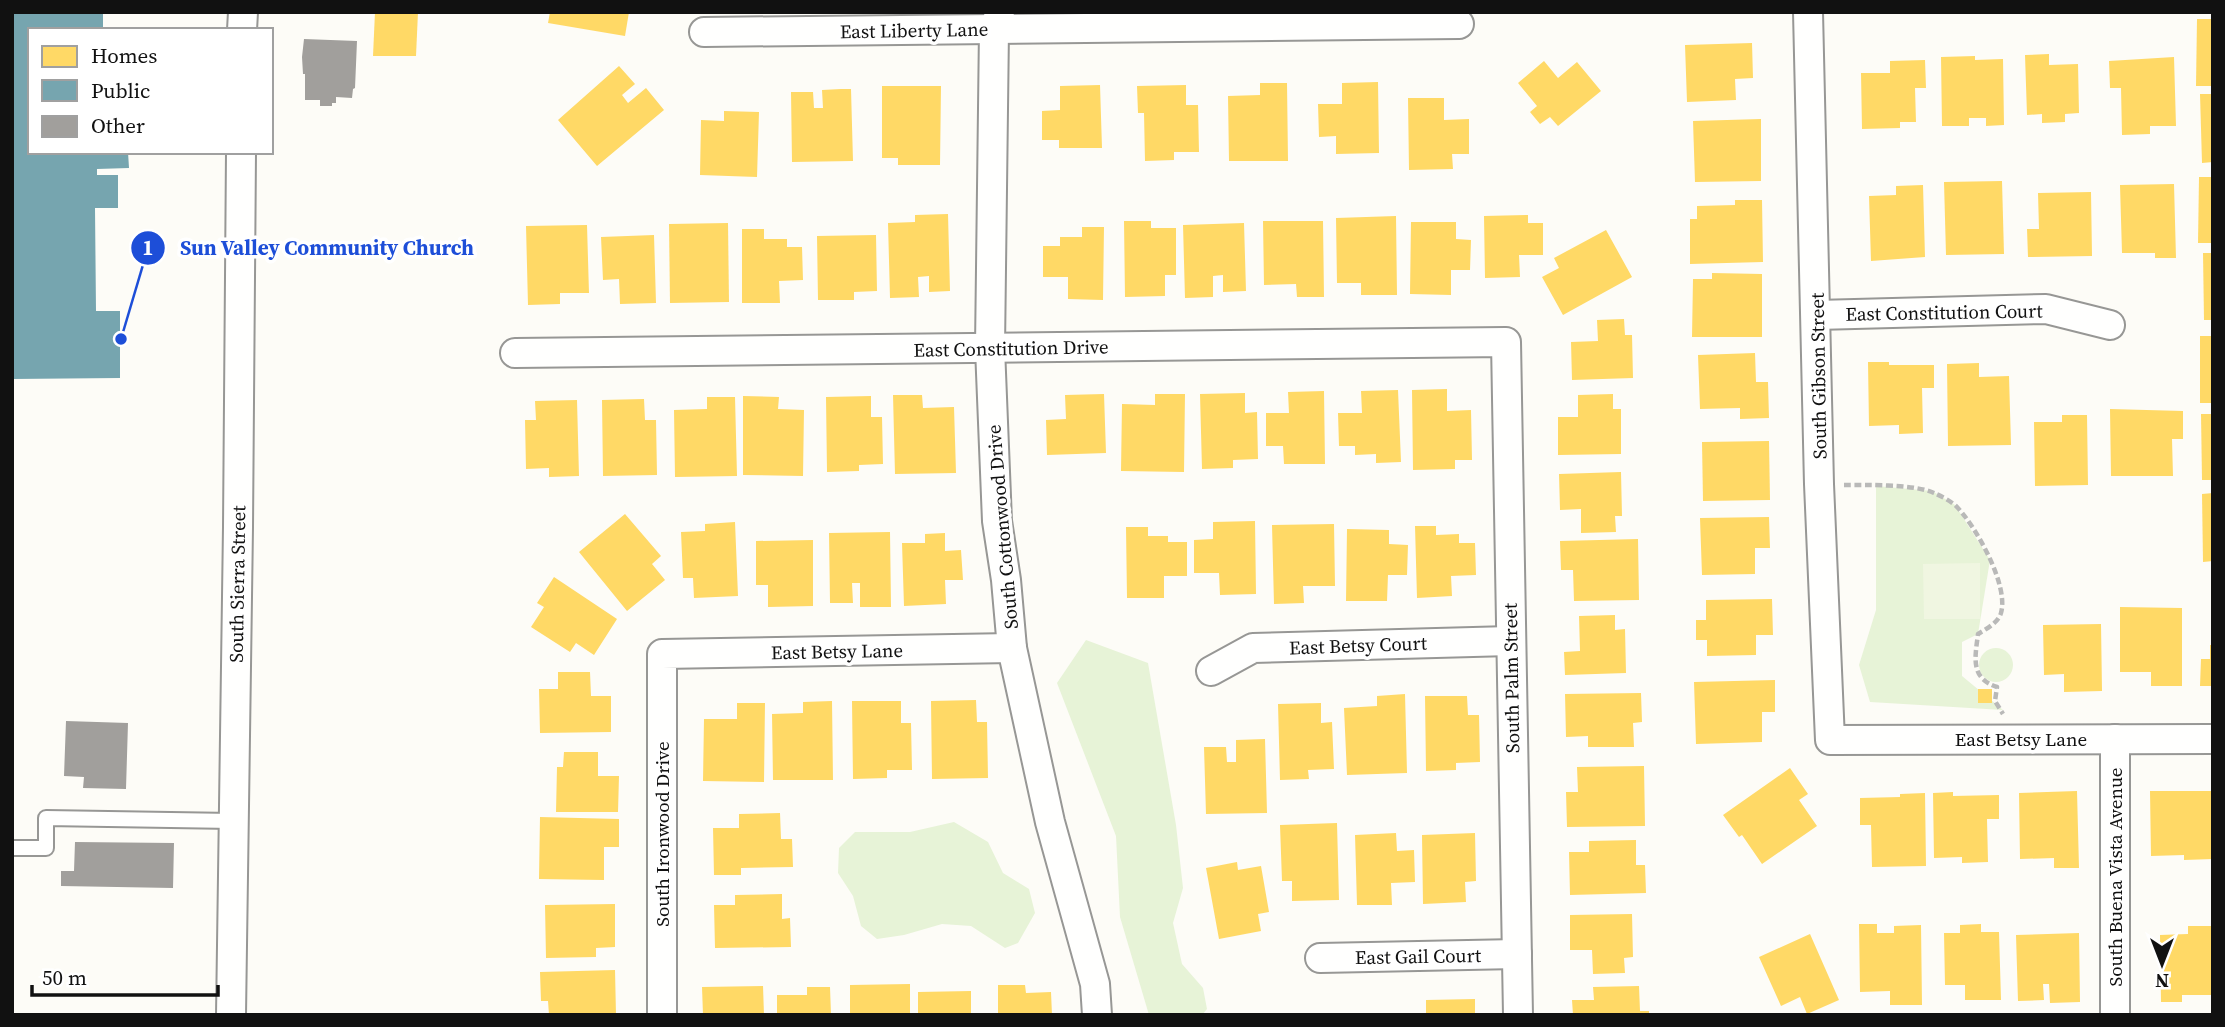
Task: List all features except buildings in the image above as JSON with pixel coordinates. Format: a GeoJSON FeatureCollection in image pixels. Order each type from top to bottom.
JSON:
{"type":"FeatureCollection","features":[{"type":"Feature","properties":{"kind":"street","name":"South Gibson Street"},"geometry":{"type":"LineString","coordinates":[[1808,12],[1819,484],[1830,740]]}},
{"type":"Feature","properties":{"kind":"street","name":"East Liberty Lane"},"geometry":{"type":"LineString","coordinates":[[704,32],[994,18],[1459,24]]}},
{"type":"Feature","properties":{"kind":"street","name":"South Cottonwood Drive"},"geometry":{"type":"LineString","coordinates":[[994,18],[990,348],[997,521],[1012,648],[1050,822],[1095,984],[1097,1015]]}},
{"type":"Feature","properties":{"kind":"street","name":"South Sierra Street"},"geometry":{"type":"LineString","coordinates":[[230,1015],[241,154]]}},
{"type":"Feature","properties":{"kind":"street","name":"East Constitution Court"},"geometry":{"type":"LineString","coordinates":[[1817,315],[2046,309],[2110,325]]}},
{"type":"Feature","properties":{"kind":"street","name":"East Constitution Drive"},"geometry":{"type":"LineString","coordinates":[[515,354],[1506,342]]}},
{"type":"Feature","properties":{"kind":"street","name":"South Palm Street"},"geometry":{"type":"LineString","coordinates":[[1506,342],[1518,1015]]}},
{"type":"Feature","properties":{"kind":"street","name":"East Betsy Court"},"geometry":{"type":"LineString","coordinates":[[1211,671],[1253,648],[1510,641]]}},
{"type":"Feature","properties":{"kind":"street","name":"East Betsy Lane"},"geometry":{"type":"LineString","coordinates":[[662,654],[1012,648]]}},
{"type":"Feature","properties":{"kind":"street","name":"South Ironwood Drive"},"geometry":{"type":"LineString","coordinates":[[662,654],[662,1015]]}},
{"type":"Feature","properties":{"kind":"street","name":"East Betsy Lane"},"geometry":{"type":"LineString","coordinates":[[1830,740],[2213,738]]}},
{"type":"Feature","properties":{"kind":"street","name":"South Buena Vista Avenue"},"geometry":{"type":"LineString","coordinates":[[2115,739],[2115,1015]]}},
{"type":"Feature","properties":{"kind":"street","name":"East Gail Court"},"geometry":{"type":"LineString","coordinates":[[1320,958],[1517,954]]}},
{"type":"Feature","properties":{"kind":"lane"},"geometry":{"type":"LineString","coordinates":[[12,848],[46,848],[46,818],[233,821]]}},
{"type":"Feature","properties":{"kind":"path"},"geometry":{"type":"LineString","coordinates":[[1819,484],[1902,487],[1931,491],[1955,505],[1970,524],[1995,570],[2002,597],[2001,615],[1991,626],[1978,634],[1975,657],[1979,675],[1985,683],[1997,687],[1995,701],[2003,710],[2007,739]]}},
{"type":"Feature","properties":{"kind":"green space"},"geometry":{"type":"Polygon","coordinates":[[[1876,486],[1932,491],[1955,505],[1990,560],[1978,634],[1962,642],[1962,676],[2003,710],[1870,702],[1859,665],[1876,610],[1876,486]]]}},
{"type":"Feature","properties":{"kind":"green space"},"geometry":{"type":"Polygon","coordinates":[[[1980,563],[1980,619],[1924,619],[1923,564],[1980,563]]]}},
{"type":"Feature","properties":{"kind":"green space"},"geometry":{"type":"Polygon","coordinates":[[[1086,640],[1148,663],[1176,825],[1183,888],[1173,923],[1182,964],[1203,988],[1207,1009],[1202,1015],[1149,1015],[1120,917],[1116,836],[1057,683],[1086,640]]]}},
{"type":"Feature","properties":{"kind":"green space"},"geometry":{"type":"Polygon","coordinates":[[[1996,648],[2008,653],[2013,665],[2008,677],[1996,682],[1984,677],[1979,665],[1984,653],[1996,648]]]}},
{"type":"Feature","properties":{"kind":"green space"},"geometry":{"type":"Polygon","coordinates":[[[954,822],[988,842],[1003,873],[1029,889],[1035,913],[1018,943],[1005,948],[971,926],[942,924],[904,935],[877,939],[861,926],[853,896],[838,873],[839,848],[855,832],[910,832],[954,822]]]}},
{"type":"Feature","properties":{"kind":"place","name":"Sun Valley Community Church"},"geometry":{"type":"Point","coordinates":[121,339]}}]}
